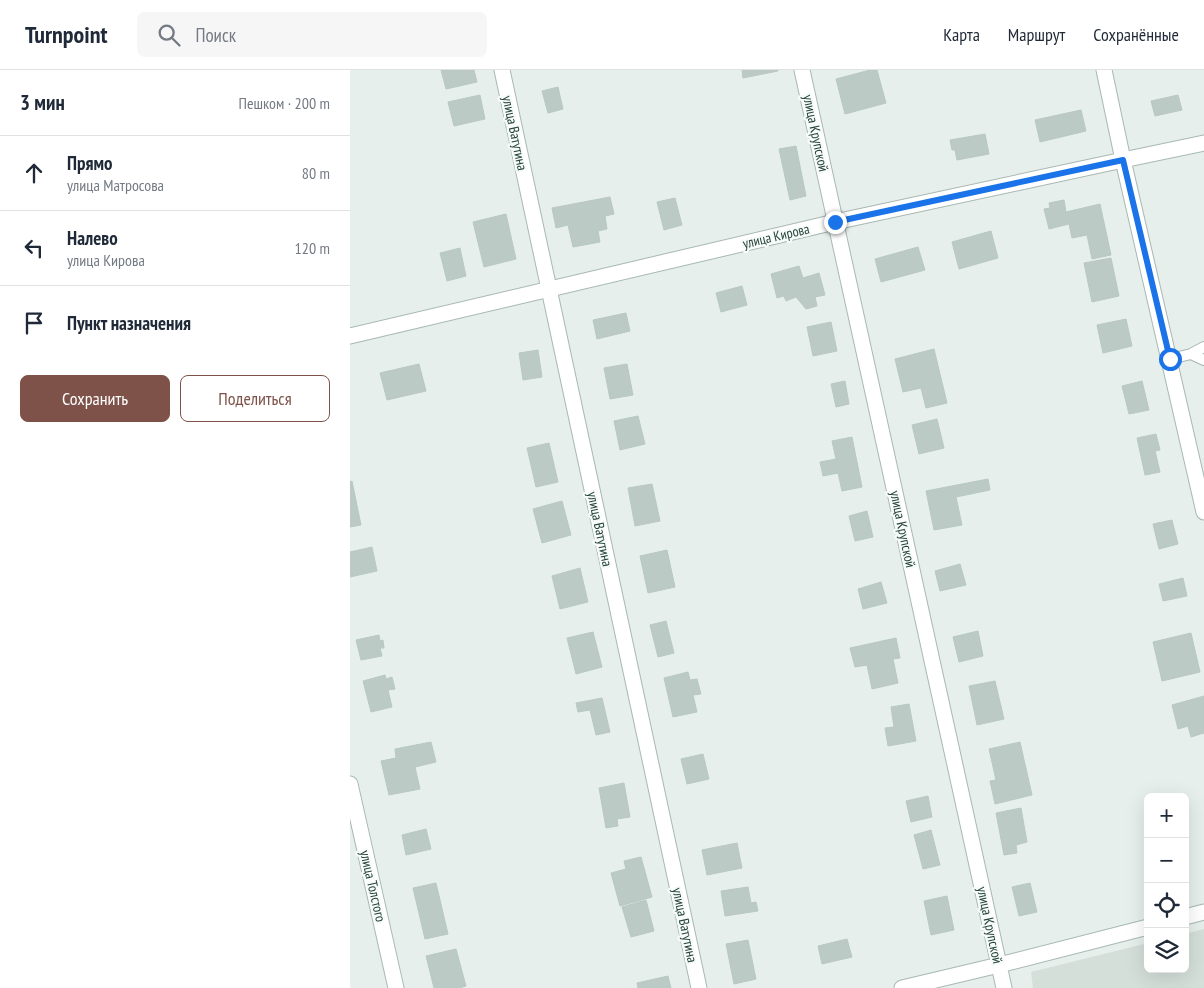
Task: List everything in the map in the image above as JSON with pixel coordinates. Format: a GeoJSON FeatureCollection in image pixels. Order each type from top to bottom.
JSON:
{"type":"FeatureCollection","features":[{"type":"Feature","properties":{"kind":"street","name":"улица Ватутина"},"geometry":{"type":"LineString","coordinates":[[502,70],[699,988]]}},
{"type":"Feature","properties":{"kind":"street","name":"улица Крупской"},"geometry":{"type":"LineString","coordinates":[[802,70],[1004,988]]}},
{"type":"Feature","properties":{"kind":"street"},"geometry":{"type":"LineString","coordinates":[[1104,70],[1204,512]]}},
{"type":"Feature","properties":{"kind":"street","name":"улица Кирова"},"geometry":{"type":"LineString","coordinates":[[350,336],[835,222],[1204,143]]}},
{"type":"Feature","properties":{"kind":"street","name":"улица Толстого"},"geometry":{"type":"LineString","coordinates":[[350,784],[396,988]]}},
{"type":"Feature","properties":{"kind":"street"},"geometry":{"type":"LineString","coordinates":[[1189,916],[1204,912]]}},
{"type":"Feature","properties":{"kind":"street"},"geometry":{"type":"LineString","coordinates":[[902,988],[1144,928]]}},
{"type":"Feature","properties":{"kind":"lane"},"geometry":{"type":"LineString","coordinates":[[1170,359],[1191,354],[1204,347]]}},
{"type":"Feature","properties":{"kind":"lane"},"geometry":{"type":"LineString","coordinates":[[1191,354],[1204,360]]}},
{"type":"Feature","properties":{"kind":"shaded area"},"geometry":{"type":"Polygon","coordinates":[[[1204,929],[1204,988],[1033,988],[1031,972],[1144,944],[1144,973],[1189,973],[1189,933],[1204,929]]]}},
{"type":"Feature","properties":{"kind":"building"},"geometry":{"type":"Polygon","coordinates":[[[441,70],[474,70],[477,82],[446,89],[441,70]]]}},
{"type":"Feature","properties":{"kind":"building"},"geometry":{"type":"Polygon","coordinates":[[[742,70],[778,70],[778,71],[743,78],[742,70]]]}},
{"type":"Feature","properties":{"kind":"building"},"geometry":{"type":"Polygon","coordinates":[[[870,70],[877,70],[886,103],[845,114],[836,79],[870,70]]]}},
{"type":"Feature","properties":{"kind":"building"},"geometry":{"type":"Polygon","coordinates":[[[558,87],[563,109],[548,113],[542,91],[558,87]]]}},
{"type":"Feature","properties":{"kind":"building"},"geometry":{"type":"Polygon","coordinates":[[[480,95],[485,119],[454,126],[448,102],[480,95]]]}},
{"type":"Feature","properties":{"kind":"building"},"geometry":{"type":"Polygon","coordinates":[[[1178,95],[1182,110],[1155,116],[1151,101],[1178,95]]]}},
{"type":"Feature","properties":{"kind":"building"},"geometry":{"type":"Polygon","coordinates":[[[1081,110],[1086,131],[1040,142],[1035,120],[1081,110]]]}},
{"type":"Feature","properties":{"kind":"building"},"geometry":{"type":"Polygon","coordinates":[[[985,134],[989,154],[957,160],[950,140],[985,134]]]}},
{"type":"Feature","properties":{"kind":"building"},"geometry":{"type":"Polygon","coordinates":[[[796,146],[806,196],[790,200],[779,149],[796,146]]]}},
{"type":"Feature","properties":{"kind":"building"},"geometry":{"type":"Polygon","coordinates":[[[610,197],[614,214],[605,216],[607,229],[598,231],[600,242],[573,247],[568,225],[556,228],[552,208],[610,197]]]}},
{"type":"Feature","properties":{"kind":"building"},"geometry":{"type":"Polygon","coordinates":[[[675,198],[682,225],[664,230],[657,202],[675,198]]]}},
{"type":"Feature","properties":{"kind":"building"},"geometry":{"type":"Polygon","coordinates":[[[1064,200],[1066,212],[1100,204],[1111,255],[1092,259],[1087,235],[1072,238],[1069,224],[1049,229],[1044,209],[1050,208],[1049,203],[1064,200]]]}},
{"type":"Feature","properties":{"kind":"building"},"geometry":{"type":"Polygon","coordinates":[[[506,214],[516,259],[484,267],[473,222],[506,214]]]}},
{"type":"Feature","properties":{"kind":"building"},"geometry":{"type":"Polygon","coordinates":[[[991,231],[998,258],[959,269],[952,242],[991,231]]]}},
{"type":"Feature","properties":{"kind":"building"},"geometry":{"type":"Polygon","coordinates":[[[918,247],[925,270],[881,282],[875,259],[918,247]]]}},
{"type":"Feature","properties":{"kind":"building"},"geometry":{"type":"Polygon","coordinates":[[[460,248],[466,276],[447,281],[440,253],[460,248]]]}},
{"type":"Feature","properties":{"kind":"building"},"geometry":{"type":"Polygon","coordinates":[[[1111,258],[1119,296],[1092,302],[1084,263],[1111,258]]]}},
{"type":"Feature","properties":{"kind":"building"},"geometry":{"type":"Polygon","coordinates":[[[799,266],[803,278],[819,273],[825,295],[815,297],[817,306],[806,309],[796,297],[786,301],[784,296],[777,298],[771,274],[799,266]]]}},
{"type":"Feature","properties":{"kind":"building"},"geometry":{"type":"Polygon","coordinates":[[[742,286],[747,305],[721,312],[716,293],[742,286]]]}},
{"type":"Feature","properties":{"kind":"building"},"geometry":{"type":"Polygon","coordinates":[[[626,313],[630,331],[597,339],[593,320],[626,313]]]}},
{"type":"Feature","properties":{"kind":"building"},"geometry":{"type":"Polygon","coordinates":[[[1126,319],[1132,346],[1103,353],[1097,325],[1126,319]]]}},
{"type":"Feature","properties":{"kind":"building"},"geometry":{"type":"Polygon","coordinates":[[[831,322],[837,351],[813,356],[807,327],[831,322]]]}},
{"type":"Feature","properties":{"kind":"building"},"geometry":{"type":"Polygon","coordinates":[[[934,349],[947,403],[926,408],[921,388],[903,392],[895,359],[934,349]]]}},
{"type":"Feature","properties":{"kind":"building"},"geometry":{"type":"Polygon","coordinates":[[[538,350],[542,377],[523,380],[519,353],[538,350]]]}},
{"type":"Feature","properties":{"kind":"building"},"geometry":{"type":"Polygon","coordinates":[[[419,364],[426,391],[387,400],[380,373],[419,364]]]}},
{"type":"Feature","properties":{"kind":"building"},"geometry":{"type":"Polygon","coordinates":[[[627,364],[633,395],[610,399],[604,368],[627,364]]]}},
{"type":"Feature","properties":{"kind":"building"},"geometry":{"type":"Polygon","coordinates":[[[845,381],[849,404],[836,407],[831,384],[845,381]]]}},
{"type":"Feature","properties":{"kind":"building"},"geometry":{"type":"Polygon","coordinates":[[[1142,381],[1149,410],[1129,414],[1122,386],[1142,381]]]}},
{"type":"Feature","properties":{"kind":"building"},"geometry":{"type":"Polygon","coordinates":[[[638,416],[645,444],[620,450],[614,421],[638,416]]]}},
{"type":"Feature","properties":{"kind":"building"},"geometry":{"type":"Polygon","coordinates":[[[937,419],[944,448],[919,454],[912,425],[937,419]]]}},
{"type":"Feature","properties":{"kind":"building"},"geometry":{"type":"Polygon","coordinates":[[[1156,434],[1160,450],[1155,451],[1160,472],[1145,475],[1137,438],[1156,434]]]}},
{"type":"Feature","properties":{"kind":"building"},"geometry":{"type":"Polygon","coordinates":[[[852,437],[862,487],[842,491],[838,473],[823,476],[820,462],[836,459],[832,441],[852,437]]]}},
{"type":"Feature","properties":{"kind":"building"},"geometry":{"type":"Polygon","coordinates":[[[549,443],[558,482],[536,487],[527,448],[549,443]]]}},
{"type":"Feature","properties":{"kind":"building"},"geometry":{"type":"Polygon","coordinates":[[[988,479],[990,490],[956,497],[962,525],[934,530],[926,491],[988,479]]]}},
{"type":"Feature","properties":{"kind":"building"},"geometry":{"type":"Polygon","coordinates":[[[352,481],[361,525],[350,527],[350,482],[352,481]]]}},
{"type":"Feature","properties":{"kind":"building"},"geometry":{"type":"Polygon","coordinates":[[[652,484],[660,521],[635,526],[628,488],[652,484]]]}},
{"type":"Feature","properties":{"kind":"building"},"geometry":{"type":"Polygon","coordinates":[[[562,501],[571,535],[542,543],[533,509],[562,501]]]}},
{"type":"Feature","properties":{"kind":"building"},"geometry":{"type":"Polygon","coordinates":[[[867,511],[873,537],[855,541],[849,516],[867,511]]]}},
{"type":"Feature","properties":{"kind":"building"},"geometry":{"type":"Polygon","coordinates":[[[1172,520],[1178,544],[1159,549],[1153,524],[1172,520]]]}},
{"type":"Feature","properties":{"kind":"building"},"geometry":{"type":"Polygon","coordinates":[[[372,547],[377,571],[350,577],[350,552],[372,547]]]}},
{"type":"Feature","properties":{"kind":"building"},"geometry":{"type":"Polygon","coordinates":[[[667,550],[675,587],[648,593],[640,556],[667,550]]]}},
{"type":"Feature","properties":{"kind":"building"},"geometry":{"type":"Polygon","coordinates":[[[960,564],[966,585],[940,591],[935,571],[960,564]]]}},
{"type":"Feature","properties":{"kind":"building"},"geometry":{"type":"Polygon","coordinates":[[[580,568],[588,602],[560,609],[552,576],[580,568]]]}},
{"type":"Feature","properties":{"kind":"building"},"geometry":{"type":"Polygon","coordinates":[[[1183,578],[1187,596],[1163,601],[1159,584],[1183,578]]]}},
{"type":"Feature","properties":{"kind":"building"},"geometry":{"type":"Polygon","coordinates":[[[881,582],[887,603],[863,609],[858,589],[881,582]]]}},
{"type":"Feature","properties":{"kind":"building"},"geometry":{"type":"Polygon","coordinates":[[[666,621],[674,653],[658,657],[650,625],[666,621]]]}},
{"type":"Feature","properties":{"kind":"building"},"geometry":{"type":"Polygon","coordinates":[[[978,631],[983,656],[959,662],[953,637],[978,631]]]}},
{"type":"Feature","properties":{"kind":"building"},"geometry":{"type":"Polygon","coordinates":[[[593,632],[602,667],[576,674],[567,638],[593,632]]]}},
{"type":"Feature","properties":{"kind":"building"},"geometry":{"type":"Polygon","coordinates":[[[1191,633],[1200,672],[1162,681],[1153,642],[1191,633]]]}},
{"type":"Feature","properties":{"kind":"building"},"geometry":{"type":"Polygon","coordinates":[[[379,635],[380,641],[383,640],[384,648],[380,648],[382,656],[361,660],[356,640],[379,635]]]}},
{"type":"Feature","properties":{"kind":"building"},"geometry":{"type":"Polygon","coordinates":[[[896,638],[900,658],[893,659],[898,683],[872,689],[867,665],[855,667],[850,648],[896,638]]]}},
{"type":"Feature","properties":{"kind":"building"},"geometry":{"type":"Polygon","coordinates":[[[688,672],[690,680],[697,679],[701,694],[693,695],[697,712],[673,717],[664,678],[688,672]]]}},
{"type":"Feature","properties":{"kind":"building"},"geometry":{"type":"Polygon","coordinates":[[[385,675],[386,679],[392,677],[395,689],[388,690],[392,707],[371,712],[363,681],[385,675]]]}},
{"type":"Feature","properties":{"kind":"building"},"geometry":{"type":"Polygon","coordinates":[[[995,681],[1004,719],[977,725],[969,686],[995,681]]]}},
{"type":"Feature","properties":{"kind":"building"},"geometry":{"type":"Polygon","coordinates":[[[1204,696],[1204,733],[1191,737],[1188,726],[1178,729],[1172,705],[1204,696]]]}},
{"type":"Feature","properties":{"kind":"building"},"geometry":{"type":"Polygon","coordinates":[[[602,698],[610,732],[596,735],[590,710],[578,712],[576,703],[602,698]]]}},
{"type":"Feature","properties":{"kind":"building"},"geometry":{"type":"Polygon","coordinates":[[[909,704],[916,741],[888,746],[885,728],[894,727],[891,707],[909,704]]]}},
{"type":"Feature","properties":{"kind":"building"},"geometry":{"type":"Polygon","coordinates":[[[431,742],[436,762],[415,767],[420,789],[389,795],[381,761],[396,758],[395,749],[431,742]]]}},
{"type":"Feature","properties":{"kind":"building"},"geometry":{"type":"Polygon","coordinates":[[[1020,742],[1032,795],[995,804],[990,781],[996,780],[989,749],[1020,742]]]}},
{"type":"Feature","properties":{"kind":"building"},"geometry":{"type":"Polygon","coordinates":[[[703,754],[709,779],[687,784],[681,759],[703,754]]]}},
{"type":"Feature","properties":{"kind":"building"},"geometry":{"type":"Polygon","coordinates":[[[624,783],[630,817],[617,819],[618,826],[606,828],[599,788],[624,783]]]}},
{"type":"Feature","properties":{"kind":"building"},"geometry":{"type":"Polygon","coordinates":[[[928,796],[932,817],[911,822],[906,801],[928,796]]]}},
{"type":"Feature","properties":{"kind":"building"},"geometry":{"type":"Polygon","coordinates":[[[1021,808],[1027,842],[1016,845],[1017,853],[1004,855],[996,813],[1021,808]]]}},
{"type":"Feature","properties":{"kind":"building"},"geometry":{"type":"Polygon","coordinates":[[[426,829],[431,849],[406,855],[402,835],[426,829]]]}},
{"type":"Feature","properties":{"kind":"building"},"geometry":{"type":"Polygon","coordinates":[[[931,830],[940,865],[923,869],[914,835],[931,830]]]}},
{"type":"Feature","properties":{"kind":"building"},"geometry":{"type":"Polygon","coordinates":[[[737,843],[742,868],[707,875],[702,850],[737,843]]]}},
{"type":"Feature","properties":{"kind":"building"},"geometry":{"type":"Polygon","coordinates":[[[641,857],[652,897],[620,906],[611,873],[626,869],[624,861],[641,857]]]}},
{"type":"Feature","properties":{"kind":"building"},"geometry":{"type":"Polygon","coordinates":[[[436,883],[448,934],[425,939],[413,888],[436,883]]]}},
{"type":"Feature","properties":{"kind":"building"},"geometry":{"type":"Polygon","coordinates":[[[1030,883],[1037,912],[1019,916],[1012,887],[1030,883]]]}},
{"type":"Feature","properties":{"kind":"building"},"geometry":{"type":"Polygon","coordinates":[[[748,887],[751,903],[756,902],[758,911],[725,916],[721,891],[748,887]]]}},
{"type":"Feature","properties":{"kind":"building"},"geometry":{"type":"Polygon","coordinates":[[[947,896],[954,930],[931,935],[924,901],[947,896]]]}},
{"type":"Feature","properties":{"kind":"building"},"geometry":{"type":"Polygon","coordinates":[[[646,900],[654,931],[631,937],[622,907],[646,900]]]}},
{"type":"Feature","properties":{"kind":"building"},"geometry":{"type":"Polygon","coordinates":[[[847,939],[852,957],[822,964],[818,946],[847,939]]]}},
{"type":"Feature","properties":{"kind":"building"},"geometry":{"type":"Polygon","coordinates":[[[748,940],[756,979],[734,984],[726,944],[748,940]]]}},
{"type":"Feature","properties":{"kind":"building"},"geometry":{"type":"Polygon","coordinates":[[[456,949],[466,986],[459,988],[434,988],[426,956],[456,949]]]}},
{"type":"Feature","properties":{"kind":"building"},"geometry":{"type":"Polygon","coordinates":[[[668,976],[671,988],[638,988],[637,983],[668,976]]]}},
{"type":"Feature","properties":{"kind":"route"},"geometry":{"type":"LineString","coordinates":[[835,222],[1123,160],[1170,359]]}}]}
